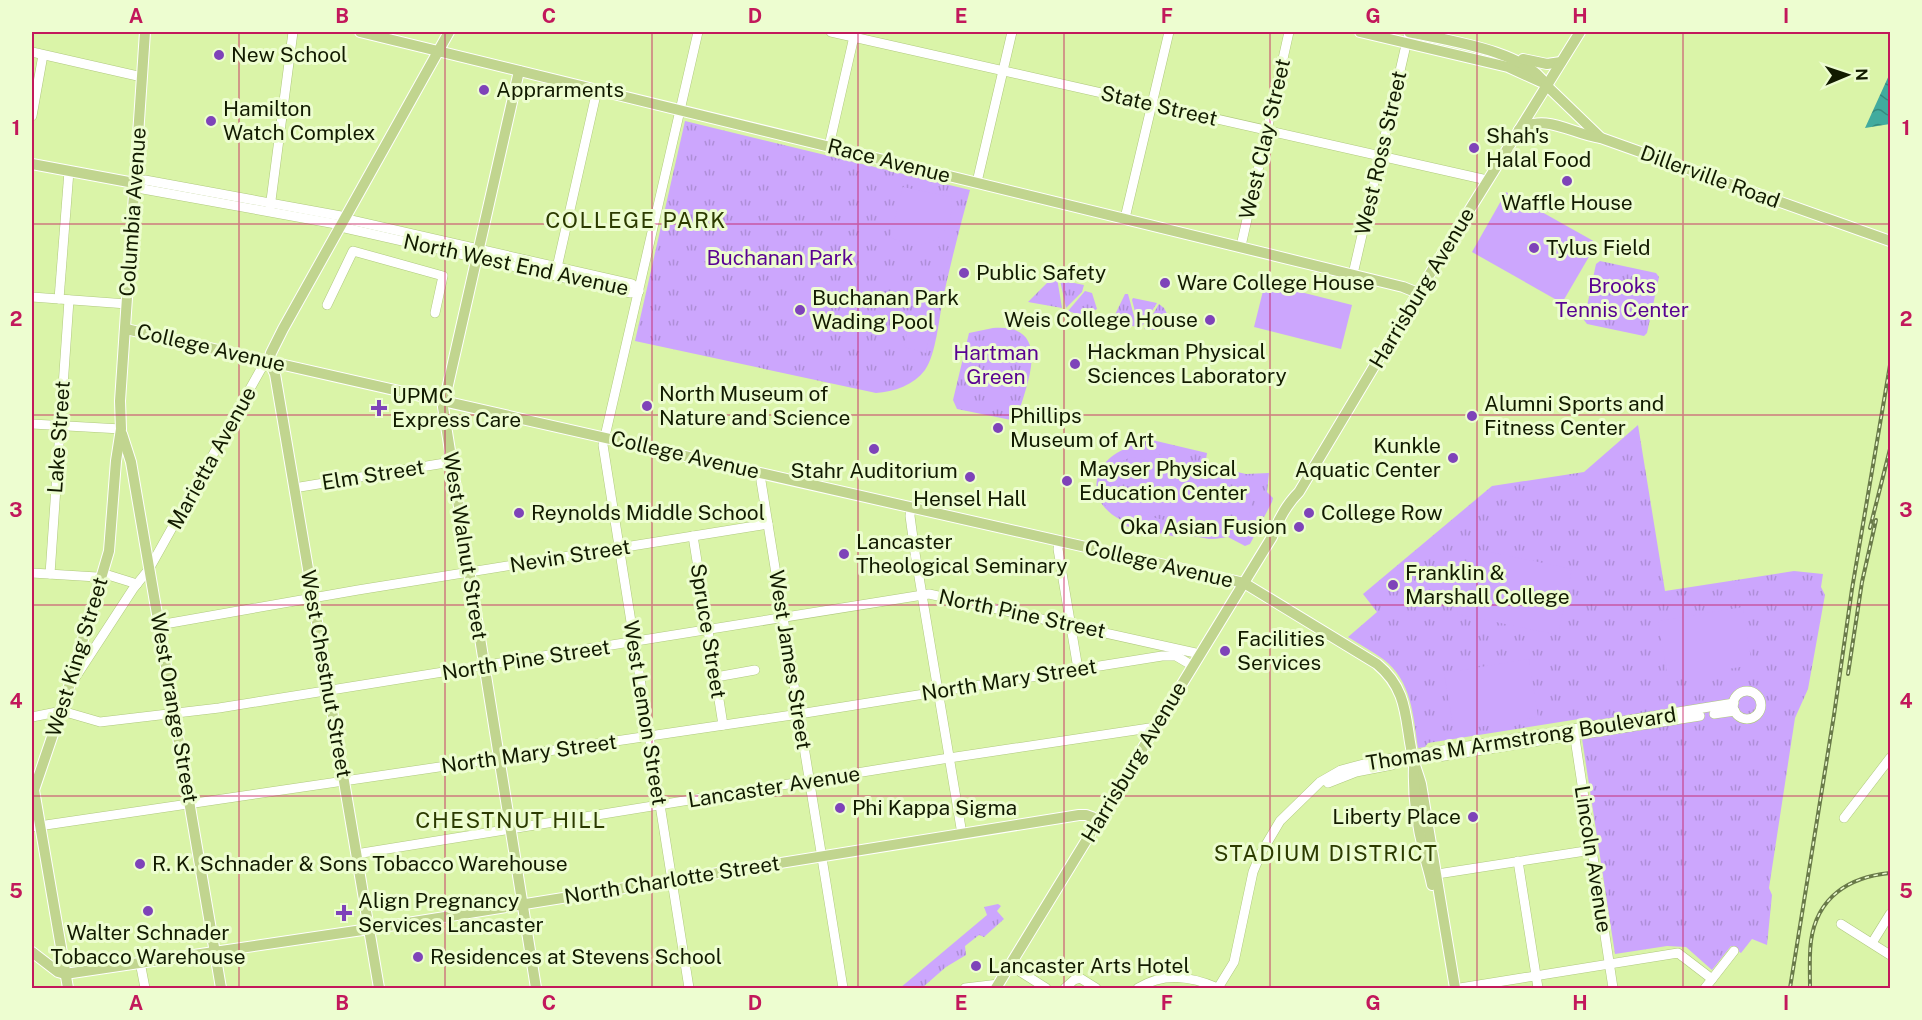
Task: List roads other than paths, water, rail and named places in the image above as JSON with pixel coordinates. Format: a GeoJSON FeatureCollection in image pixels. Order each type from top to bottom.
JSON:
{"type":"FeatureCollection","features":[{"type":"Feature","properties":{"kind":"main road","name":"Columbia Avenue"},"geometry":{"type":"LineString","coordinates":[[121,429],[120,402],[145,32]]}},
{"type":"Feature","properties":{"kind":"main road","name":"Race Avenue"},"geometry":{"type":"LineString","coordinates":[[360,32],[383,34],[519,71],[1241,246],[1418,292]]}},
{"type":"Feature","properties":{"kind":"main road","name":"Marietta Avenue"},"geometry":{"type":"LineString","coordinates":[[269,361],[275,345],[449,32]]}},
{"type":"Feature","properties":{"kind":"main road"},"geometry":{"type":"LineString","coordinates":[[1360,32],[1408,34],[1547,64],[1561,62]]}},
{"type":"Feature","properties":{"kind":"main road","name":"Harrisburg Avenue"},"geometry":{"type":"LineString","coordinates":[[997,986],[1272,537],[1296,504],[1299,492],[1418,292],[1580,32]]}},
{"type":"Feature","properties":{"kind":"main road"},"geometry":{"type":"LineString","coordinates":[[1408,34],[1508,67],[1546,85]]}},
{"type":"Feature","properties":{"kind":"main road","name":"Dillerville Road"},"geometry":{"type":"LineString","coordinates":[[1502,54],[1541,76],[1546,85],[1601,138],[1890,241]]}},
{"type":"Feature","properties":{"kind":"main road","name":"West Walnut Street"},"geometry":{"type":"LineString","coordinates":[[519,71],[444,408],[536,988]]}},
{"type":"Feature","properties":{"kind":"main road"},"geometry":{"type":"LineString","coordinates":[[1518,130],[1528,124],[1542,122],[1601,138]]}},
{"type":"Feature","properties":{"kind":"main road"},"geometry":{"type":"LineString","coordinates":[[32,164],[134,183]]}},
{"type":"Feature","properties":{"kind":"main road","name":"College Avenue"},"geometry":{"type":"LineString","coordinates":[[126,329],[1244,583],[1377,664],[1387,672],[1399,690],[1404,704],[1413,758],[1421,784],[1434,874]]}},
{"type":"Feature","properties":{"kind":"main road","name":"West Chestnut Street"},"geometry":{"type":"LineString","coordinates":[[269,361],[275,374],[379,988]]}},
{"type":"Feature","properties":{"kind":"main road","name":"West Orange Street"},"geometry":{"type":"LineString","coordinates":[[121,429],[131,462],[221,988]]}},
{"type":"Feature","properties":{"kind":"main road","name":"West King Street"},"geometry":{"type":"LineString","coordinates":[[68,988],[35,826],[35,784],[62,711],[103,576],[110,543],[116,461],[121,429]]}},
{"type":"Feature","properties":{"kind":"main road","name":"North Charlotte Street"},"geometry":{"type":"LineString","coordinates":[[65,974],[522,904],[1083,814],[1100,820]]}},
{"type":"Feature","properties":{"kind":"main road"},"geometry":{"type":"LineString","coordinates":[[1434,874],[1449,988]]}},
{"type":"Feature","properties":{"kind":"main road"},"geometry":{"type":"LineString","coordinates":[[1434,874],[1455,988]]}},
{"type":"Feature","properties":{"kind":"main road"},"geometry":{"type":"LineString","coordinates":[[32,952],[58,972],[65,974]]}},
{"type":"Feature","properties":{"kind":"street"},"geometry":{"type":"LineString","coordinates":[[270,208],[293,32]]}},
{"type":"Feature","properties":{"kind":"street","name":"West Lemon Street"},"geometry":{"type":"LineString","coordinates":[[688,988],[603,445],[698,32]]}},
{"type":"Feature","properties":{"kind":"street","name":"State Street"},"geometry":{"type":"LineString","coordinates":[[831,32],[855,34],[1487,180]]}},
{"type":"Feature","properties":{"kind":"street"},"geometry":{"type":"LineString","coordinates":[[977,182],[1012,32]]}},
{"type":"Feature","properties":{"kind":"street"},"geometry":{"type":"LineString","coordinates":[[1125,218],[1169,32]]}},
{"type":"Feature","properties":{"kind":"street","name":"West Clay Street"},"geometry":{"type":"LineString","coordinates":[[1241,246],[1289,32]]}},
{"type":"Feature","properties":{"kind":"street"},"geometry":{"type":"LineString","coordinates":[[829,146],[855,34]]}},
{"type":"Feature","properties":{"kind":"street","name":"West Ross Street"},"geometry":{"type":"LineString","coordinates":[[1353,274],[1408,34]]}},
{"type":"Feature","properties":{"kind":"street"},"geometry":{"type":"LineString","coordinates":[[32,52],[142,77]]}},
{"type":"Feature","properties":{"kind":"street"},"geometry":{"type":"LineString","coordinates":[[32,116],[43,55]]}},
{"type":"Feature","properties":{"kind":"street"},"geometry":{"type":"LineString","coordinates":[[556,271],[597,90]]}},
{"type":"Feature","properties":{"kind":"street","name":"Lake Street"},"geometry":{"type":"LineString","coordinates":[[50,574],[60,426],[69,171]]}},
{"type":"Feature","properties":{"kind":"street","name":"North West End Avenue"},"geometry":{"type":"LineString","coordinates":[[134,183],[143,189],[270,208],[344,222],[556,271],[632,284],[639,291]]}},
{"type":"Feature","properties":{"kind":"street"},"geometry":{"type":"LineString","coordinates":[[327,305],[353,251],[443,276],[435,313]]}},
{"type":"Feature","properties":{"kind":"street"},"geometry":{"type":"LineString","coordinates":[[32,297],[127,304]]}},
{"type":"Feature","properties":{"kind":"street","name":"Marietta Avenue"},"geometry":{"type":"LineString","coordinates":[[68,690],[149,569],[261,369],[269,361]]}},
{"type":"Feature","properties":{"kind":"street"},"geometry":{"type":"LineString","coordinates":[[32,424],[121,429]]}},
{"type":"Feature","properties":{"kind":"street","name":"Elm Street"},"geometry":{"type":"LineString","coordinates":[[294,488],[451,462]]}},
{"type":"Feature","properties":{"kind":"street","name":"West James Street"},"geometry":{"type":"LineString","coordinates":[[761,473],[760,481],[843,988]]}},
{"type":"Feature","properties":{"kind":"street"},"geometry":{"type":"LineString","coordinates":[[911,507],[910,518],[922,595],[962,834]]}},
{"type":"Feature","properties":{"kind":"street","name":"Nevin Street"},"geometry":{"type":"LineString","coordinates":[[159,625],[768,524]]}},
{"type":"Feature","properties":{"kind":"street","name":"Spruce Street"},"geometry":{"type":"LineString","coordinates":[[693,536],[723,725]]}},
{"type":"Feature","properties":{"kind":"street"},"geometry":{"type":"LineString","coordinates":[[1059,541],[1058,549],[1078,669]]}},
{"type":"Feature","properties":{"kind":"street"},"geometry":{"type":"LineString","coordinates":[[32,573],[103,576],[137,584]]}},
{"type":"Feature","properties":{"kind":"street","name":"North Pine Street"},"geometry":{"type":"LineString","coordinates":[[62,711],[100,722],[175,714],[708,631],[922,595],[943,596],[1200,654]]}},
{"type":"Feature","properties":{"kind":"street","name":"North Mary Street"},"geometry":{"type":"LineString","coordinates":[[35,826],[799,714],[1162,656],[1176,656],[1193,666]]}},
{"type":"Feature","properties":{"kind":"street"},"geometry":{"type":"LineString","coordinates":[[716,677],[755,670]]}},
{"type":"Feature","properties":{"kind":"street","name":"Thomas M Armstrong Boulevard"},"geometry":{"type":"LineString","coordinates":[[1218,988],[1234,962],[1250,884],[1261,854],[1280,821],[1301,798],[1315,788],[1356,772],[1413,758],[1734,707]]}},
{"type":"Feature","properties":{"kind":"street"},"geometry":{"type":"LineString","coordinates":[[32,717],[62,711]]}},
{"type":"Feature","properties":{"kind":"street","name":"Lancaster Avenue"},"geometry":{"type":"LineString","coordinates":[[356,854],[949,758],[1156,728]]}},
{"type":"Feature","properties":{"kind":"street","name":"Lincoln Avenue"},"geometry":{"type":"LineString","coordinates":[[1574,733],[1613,988]]}},
{"type":"Feature","properties":{"kind":"street"},"geometry":{"type":"LineString","coordinates":[[1844,818],[1890,760]]}},
{"type":"Feature","properties":{"kind":"street"},"geometry":{"type":"LineString","coordinates":[[1434,874],[1592,850]]}},
{"type":"Feature","properties":{"kind":"street"},"geometry":{"type":"LineString","coordinates":[[1518,861],[1538,988]]}},
{"type":"Feature","properties":{"kind":"street"},"geometry":{"type":"LineString","coordinates":[[1872,943],[1890,914]]}},
{"type":"Feature","properties":{"kind":"street"},"geometry":{"type":"LineString","coordinates":[[1841,924],[1890,955]]}},
{"type":"Feature","properties":{"kind":"street"},"geometry":{"type":"LineString","coordinates":[[1705,988],[1734,951]]}},
{"type":"Feature","properties":{"kind":"street"},"geometry":{"type":"LineString","coordinates":[[1460,988],[1678,953],[1712,979]]}},
{"type":"Feature","properties":{"kind":"street"},"geometry":{"type":"LineString","coordinates":[[140,962],[145,988]]}},
{"type":"Feature","properties":{"kind":"street"},"geometry":{"type":"LineString","coordinates":[[1009,967],[1046,988]]}},
{"type":"Feature","properties":{"kind":"street"},"geometry":{"type":"LineString","coordinates":[[1138,988],[1153,981],[1173,977],[1196,979],[1218,988]]}},
{"type":"Feature","properties":{"kind":"street"},"geometry":{"type":"LineString","coordinates":[[1065,988],[1080,978],[1096,988]]}},
{"type":"Feature","properties":{"kind":"street"},"geometry":{"type":"LineString","coordinates":[[965,988],[997,986]]}},
{"type":"Feature","properties":{"kind":"water"},"geometry":{"type":"Polygon","coordinates":[[[1890,73],[1890,124],[1865,128],[1890,73]]]}},
{"type":"Feature","properties":{"kind":"railway"},"geometry":{"type":"LineString","coordinates":[[1790,988],[1852,589],[1890,365]]}},
{"type":"Feature","properties":{"kind":"railway"},"geometry":{"type":"LineString","coordinates":[[1870,528],[1890,449]]}},
{"type":"Feature","properties":{"kind":"railway"},"geometry":{"type":"LineString","coordinates":[[1848,674],[1862,582],[1876,520]]}},
{"type":"Feature","properties":{"kind":"railway"},"geometry":{"type":"LineString","coordinates":[[1810,988],[1811,941],[1820,912],[1837,892],[1849,885],[1861,879],[1890,873]]}},
{"type":"Feature","properties":{"kind":"place","name":"New School"},"geometry":{"type":"Point","coordinates":[219,55]}},
{"type":"Feature","properties":{"kind":"place","name":"Apprarments"},"geometry":{"type":"Point","coordinates":[484,90]}},
{"type":"Feature","properties":{"kind":"place","name":"Hamilton Watch Complex"},"geometry":{"type":"Point","coordinates":[211,121]}},
{"type":"Feature","properties":{"kind":"place","name":"Shah's Halal Food"},"geometry":{"type":"Point","coordinates":[1474,148]}},
{"type":"Feature","properties":{"kind":"place","name":"Waffle House"},"geometry":{"type":"Point","coordinates":[1567,181]}},
{"type":"Feature","properties":{"kind":"place","name":"Tylus Field"},"geometry":{"type":"Point","coordinates":[1534,248]}},
{"type":"Feature","properties":{"kind":"place","name":"Public Safety"},"geometry":{"type":"Point","coordinates":[964,273]}},
{"type":"Feature","properties":{"kind":"place","name":"Ware College House"},"geometry":{"type":"Point","coordinates":[1165,283]}},
{"type":"Feature","properties":{"kind":"place","name":"Buchanan Park Wading Pool"},"geometry":{"type":"Point","coordinates":[800,310]}},
{"type":"Feature","properties":{"kind":"place","name":"Weis College House"},"geometry":{"type":"Point","coordinates":[1210,320]}},
{"type":"Feature","properties":{"kind":"place","name":"Hackman Physical Sciences Laboratory"},"geometry":{"type":"Point","coordinates":[1075,364]}},
{"type":"Feature","properties":{"kind":"place","name":"North Museum of Nature and Science"},"geometry":{"type":"Point","coordinates":[647,406]}},
{"type":"Feature","properties":{"kind":"place","name":"UPMC Express Care"},"geometry":{"type":"Point","coordinates":[379,408]}},
{"type":"Feature","properties":{"kind":"place","name":"Alumni Sports and Fitness Center"},"geometry":{"type":"Point","coordinates":[1472,416]}},
{"type":"Feature","properties":{"kind":"place","name":"Phillips Museum of Art"},"geometry":{"type":"Point","coordinates":[998,428]}},
{"type":"Feature","properties":{"kind":"place","name":"Stahr Auditorium"},"geometry":{"type":"Point","coordinates":[874,449]}},
{"type":"Feature","properties":{"kind":"place","name":"Kunkle Aquatic Center"},"geometry":{"type":"Point","coordinates":[1453,458]}},
{"type":"Feature","properties":{"kind":"place","name":"Hensel Hall"},"geometry":{"type":"Point","coordinates":[970,477]}},
{"type":"Feature","properties":{"kind":"place","name":"Mayser Physical Education Center"},"geometry":{"type":"Point","coordinates":[1067,481]}},
{"type":"Feature","properties":{"kind":"place","name":"Reynolds Middle School"},"geometry":{"type":"Point","coordinates":[519,513]}},
{"type":"Feature","properties":{"kind":"place","name":"College Row"},"geometry":{"type":"Point","coordinates":[1309,513]}},
{"type":"Feature","properties":{"kind":"place","name":"Oka Asian Fusion"},"geometry":{"type":"Point","coordinates":[1299,527]}},
{"type":"Feature","properties":{"kind":"place","name":"Lancaster Theological Seminary"},"geometry":{"type":"Point","coordinates":[844,554]}},
{"type":"Feature","properties":{"kind":"place","name":"Franklin & Marshall College"},"geometry":{"type":"Point","coordinates":[1393,585]}},
{"type":"Feature","properties":{"kind":"place","name":"Facilities Services"},"geometry":{"type":"Point","coordinates":[1225,651]}},
{"type":"Feature","properties":{"kind":"place","name":"Phi Kappa Sigma"},"geometry":{"type":"Point","coordinates":[840,808]}},
{"type":"Feature","properties":{"kind":"place","name":"Liberty Place"},"geometry":{"type":"Point","coordinates":[1473,817]}},
{"type":"Feature","properties":{"kind":"place","name":"R. K. Schnader & Sons Tobacco Warehouse"},"geometry":{"type":"Point","coordinates":[140,864]}},
{"type":"Feature","properties":{"kind":"place","name":"Walter Schnader Tobacco Warehouse"},"geometry":{"type":"Point","coordinates":[148,911]}},
{"type":"Feature","properties":{"kind":"place","name":"Align Pregnancy Services Lancaster"},"geometry":{"type":"Point","coordinates":[344,913]}},
{"type":"Feature","properties":{"kind":"place","name":"Residences at Stevens School"},"geometry":{"type":"Point","coordinates":[418,957]}},
{"type":"Feature","properties":{"kind":"place","name":"Lancaster Arts Hotel"},"geometry":{"type":"Point","coordinates":[976,966]}},
{"type":"Feature","properties":{"kind":"district","name":"COLLEGE PARK"},"geometry":{"type":"Point","coordinates":[636,220]}},
{"type":"Feature","properties":{"kind":"district","name":"CHESTNUT HILL"},"geometry":{"type":"Point","coordinates":[511,820]}},
{"type":"Feature","properties":{"kind":"district","name":"STADIUM DISTRICT"},"geometry":{"type":"Point","coordinates":[1326,853]}},
{"type":"Feature","properties":{"kind":"park label","name":"Buchanan Park"},"geometry":{"type":"Point","coordinates":[780,258]}},
{"type":"Feature","properties":{"kind":"park label","name":"Brooks Tennis Center"},"geometry":{"type":"Point","coordinates":[1622,298]}},
{"type":"Feature","properties":{"kind":"park label","name":"Hartman Green"},"geometry":{"type":"Point","coordinates":[996,365]}}]}
